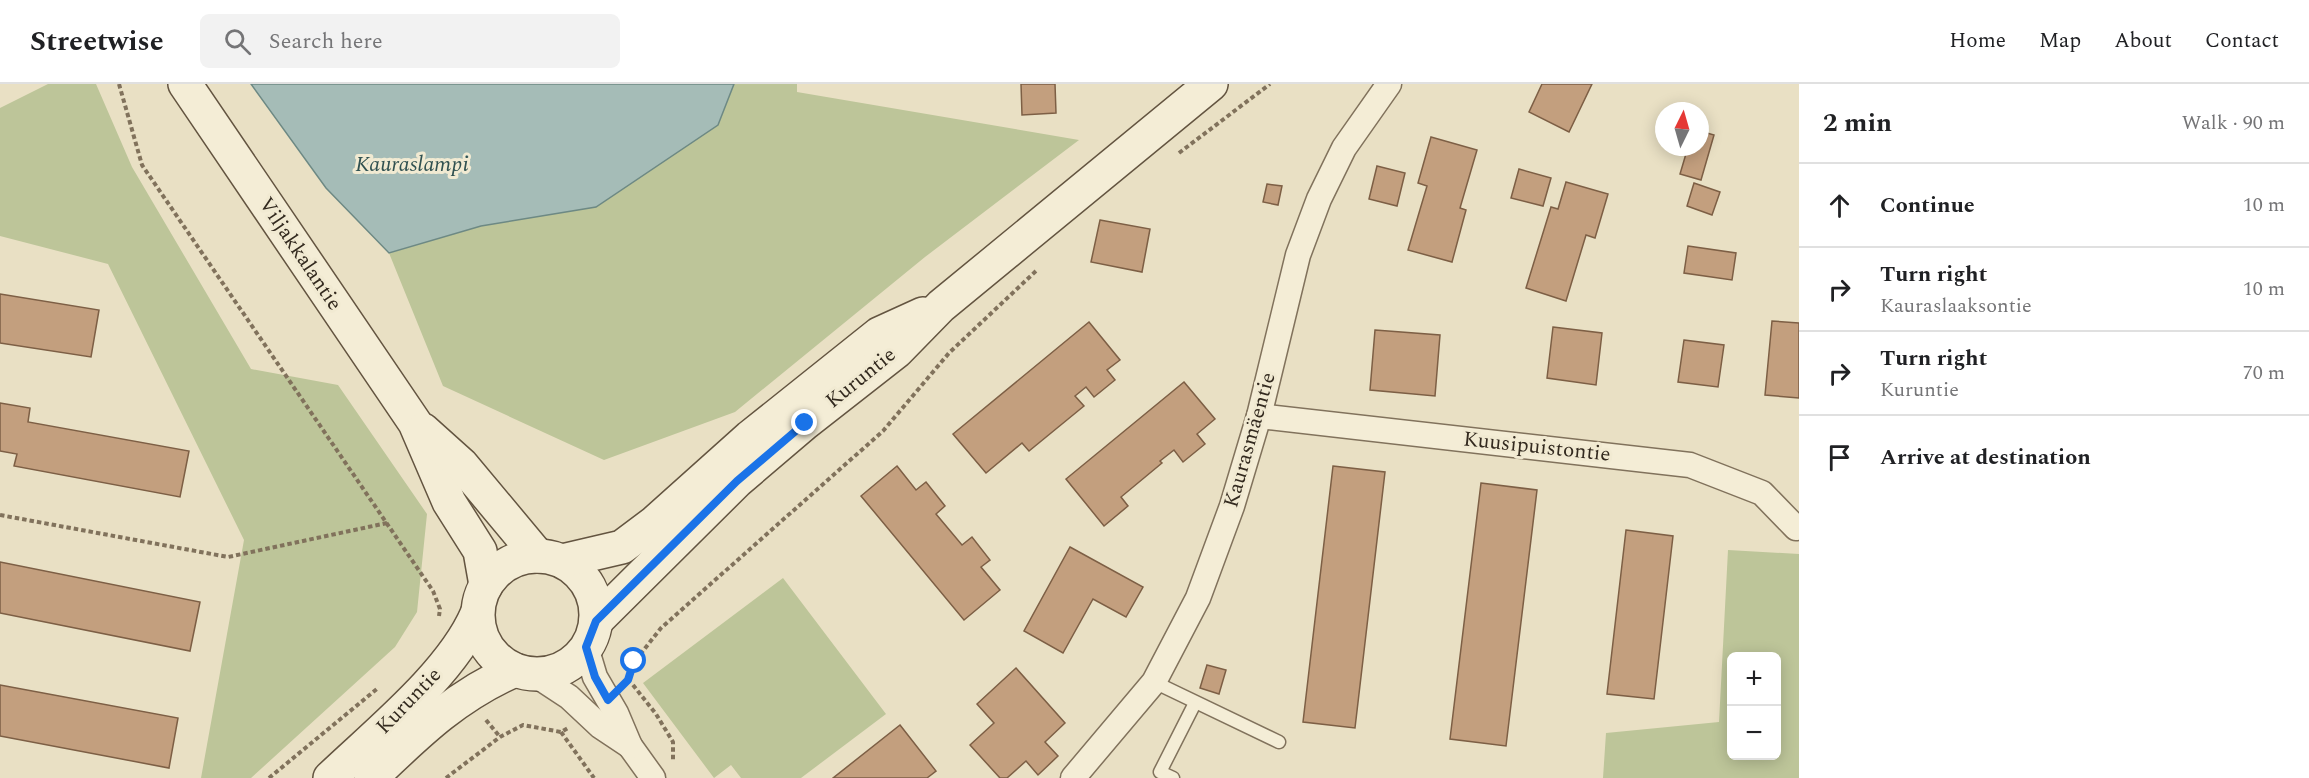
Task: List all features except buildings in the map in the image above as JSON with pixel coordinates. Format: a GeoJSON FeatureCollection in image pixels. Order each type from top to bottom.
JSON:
{"type":"FeatureCollection","features":[{"type":"Feature","properties":{"kind":"main road","name":"Viljakkalantie"},"geometry":{"type":"LineString","coordinates":[[184,84],[415,423],[449,502],[480,551],[482,600]]}},
{"type":"Feature","properties":{"kind":"main road","name":"Kuruntie"},"geometry":{"type":"LineString","coordinates":[[591,634],[737,481],[805,423],[897,351],[941,306],[1211,84]]}},
{"type":"Feature","properties":{"kind":"main road","name":"Kuruntie"},"geometry":{"type":"LineString","coordinates":[[550,558],[622,547],[654,523],[750,437],[879,334],[941,306]]}},
{"type":"Feature","properties":{"kind":"main road","name":"Viljakkalantie"},"geometry":{"type":"LineString","coordinates":[[415,423],[462,465],[550,558]]}},
{"type":"Feature","properties":{"kind":"main road"},"geometry":{"type":"LineString","coordinates":[[550,558],[581,576],[593,597],[591,634],[573,662],[554,672],[524,672],[499,661],[487,648],[480,632],[482,600],[499,569],[517,559],[550,558]]}},
{"type":"Feature","properties":{"kind":"main road","name":"Kuruntie"},"geometry":{"type":"LineString","coordinates":[[330,778],[401,711],[441,668],[470,632],[482,600]]}},
{"type":"Feature","properties":{"kind":"main road","name":"Kuruntie"},"geometry":{"type":"LineString","coordinates":[[371,778],[424,728],[464,696],[524,672]]}},
{"type":"Feature","properties":{"kind":"street","name":"Kaurasmäentie"},"geometry":{"type":"LineString","coordinates":[[1073,778],[1154,682],[1198,598],[1232,506],[1259,416],[1298,255],[1319,199],[1344,148],[1389,84]]}},
{"type":"Feature","properties":{"kind":"street","name":"Kuusipuistontie"},"geometry":{"type":"LineString","coordinates":[[1259,416],[1690,465],[1762,493],[1796,528]]}},
{"type":"Feature","properties":{"kind":"street"},"geometry":{"type":"LineString","coordinates":[[591,634],[598,707]]}},
{"type":"Feature","properties":{"kind":"street"},"geometry":{"type":"LineString","coordinates":[[524,672],[569,697],[598,707],[630,746],[663,772]]}},
{"type":"Feature","properties":{"kind":"lane"},"geometry":{"type":"LineString","coordinates":[[1154,682],[1279,742]]}},
{"type":"Feature","properties":{"kind":"lane"},"geometry":{"type":"LineString","coordinates":[[1173,778],[1160,772],[1196,703]]}},
{"type":"Feature","properties":{"kind":"path"},"geometry":{"type":"LineString","coordinates":[[119,84],[142,165],[433,591],[440,609],[439,626]]}},
{"type":"Feature","properties":{"kind":"path"},"geometry":{"type":"LineString","coordinates":[[1178,155],[1270,84]]}},
{"type":"Feature","properties":{"kind":"path"},"geometry":{"type":"LineString","coordinates":[[561,732],[598,707],[628,680],[634,661],[661,628],[883,430],[949,353],[1042,266]]}},
{"type":"Feature","properties":{"kind":"path"},"geometry":{"type":"LineString","coordinates":[[0,515],[228,557],[387,523]]}},
{"type":"Feature","properties":{"kind":"path"},"geometry":{"type":"LineString","coordinates":[[628,680],[656,714],[673,742],[663,772]]}},
{"type":"Feature","properties":{"kind":"path"},"geometry":{"type":"LineString","coordinates":[[269,778],[386,681]]}},
{"type":"Feature","properties":{"kind":"path"},"geometry":{"type":"LineString","coordinates":[[446,778],[500,737],[523,725],[561,732],[594,778]]}},
{"type":"Feature","properties":{"kind":"green space"},"geometry":{"type":"Polygon","coordinates":[[[48,84],[96,84],[132,167],[251,369],[338,385],[427,514],[417,612],[395,647],[251,778],[201,778],[244,540],[108,264],[0,236],[0,108],[48,84]]]}},
{"type":"Feature","properties":{"kind":"green space"},"geometry":{"type":"Polygon","coordinates":[[[734,84],[797,84],[797,92],[1079,140],[925,257],[735,412],[604,460],[443,386],[389,253],[481,226],[718,125],[734,84]]]}},
{"type":"Feature","properties":{"kind":"green space"},"geometry":{"type":"Polygon","coordinates":[[[1728,550],[1799,554],[1799,778],[1603,778],[1606,733],[1719,722],[1728,550]]]}},
{"type":"Feature","properties":{"kind":"green space"},"geometry":{"type":"Polygon","coordinates":[[[783,578],[886,714],[801,778],[741,778],[731,765],[714,778],[643,683],[783,578]]]}},
{"type":"Feature","properties":{"kind":"water","name":"Kauraslampi"},"geometry":{"type":"Polygon","coordinates":[[[251,84],[734,84],[718,125],[596,207],[481,226],[389,253],[326,188],[251,84]]]}},
{"type":"Feature","properties":{"kind":"route"},"geometry":{"type":"LineString","coordinates":[[634,661],[628,680],[608,700],[595,677],[586,647],[596,621],[737,481],[805,423]]}}]}
